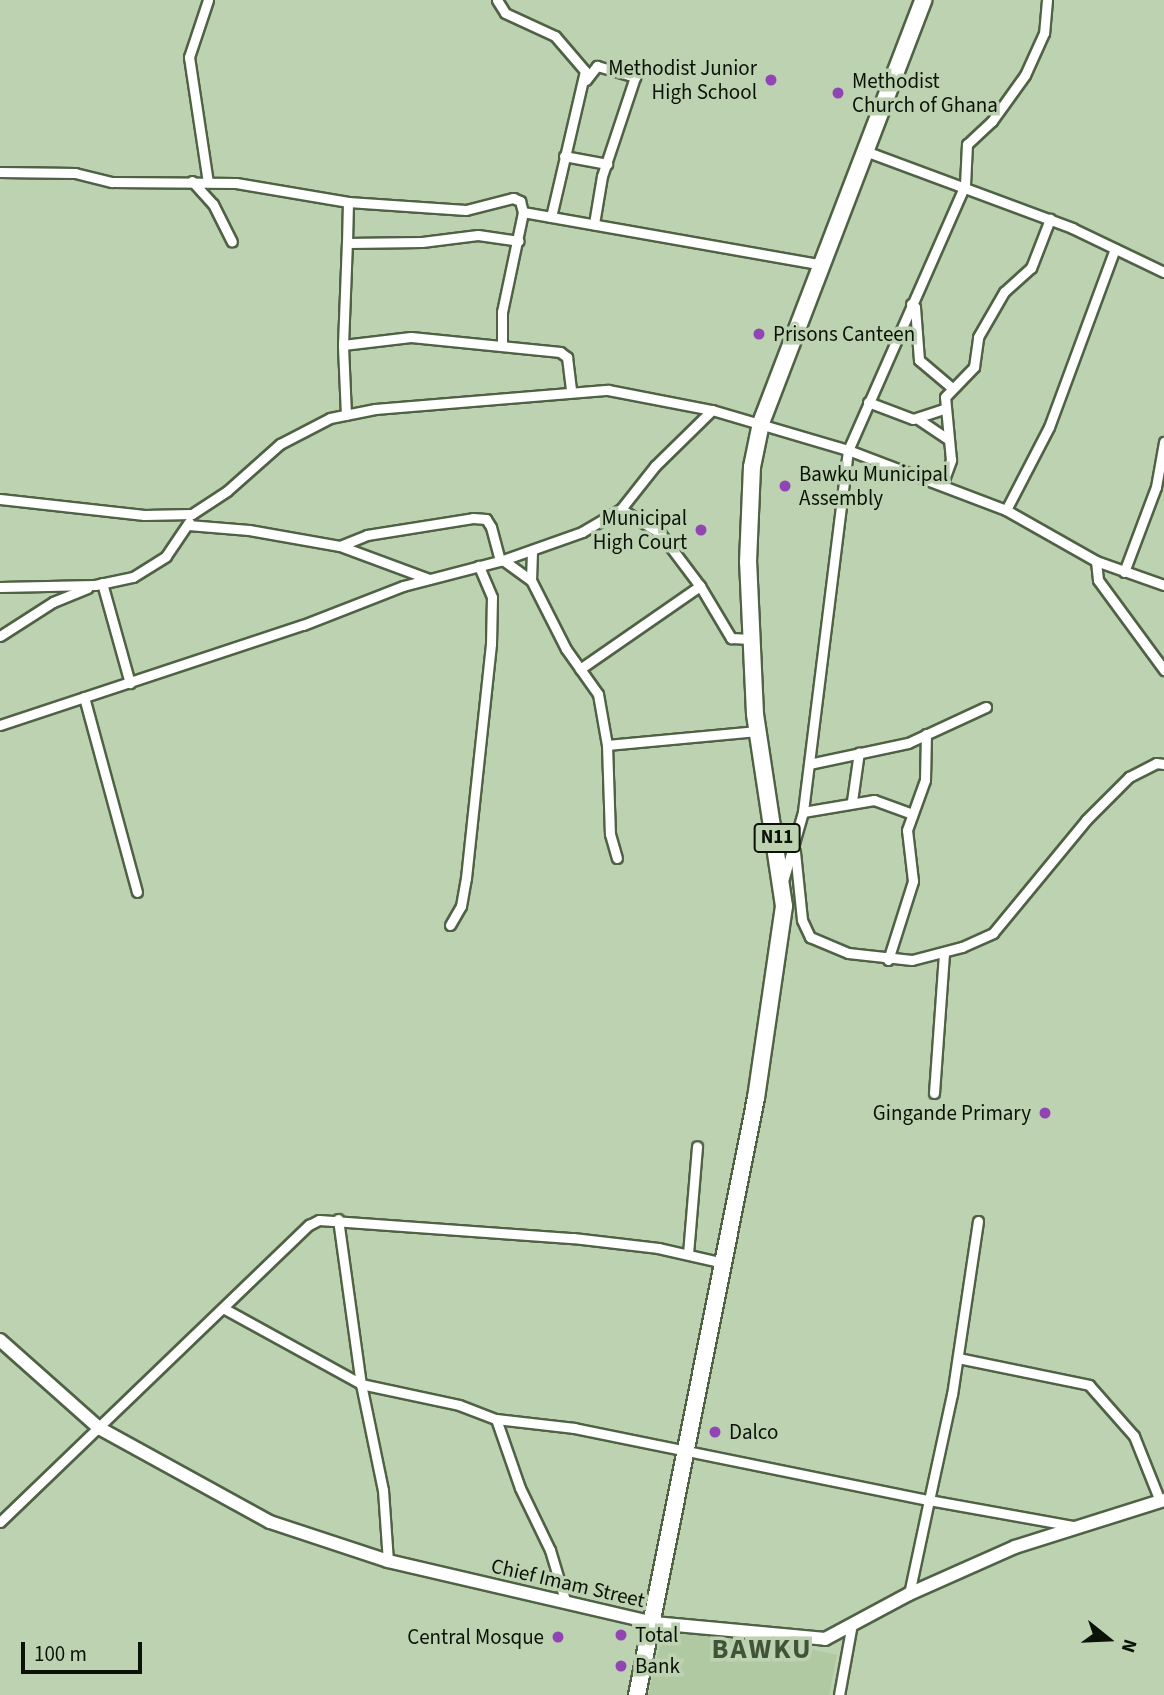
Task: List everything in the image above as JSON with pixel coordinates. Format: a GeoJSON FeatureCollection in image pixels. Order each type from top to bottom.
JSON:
{"type":"FeatureCollection","features":[{"type":"Feature","properties":{"kind":"highway","name":"N11"},"geometry":{"type":"LineString","coordinates":[[637,1695],[688,1454],[770,1013],[784,878],[757,731],[751,639],[749,513],[752,467],[761,423],[868,152],[923,0]]}},
{"type":"Feature","properties":{"kind":"street"},"geometry":{"type":"LineString","coordinates":[[208,0],[188,57],[208,182]]}},
{"type":"Feature","properties":{"kind":"street"},"geometry":{"type":"LineString","coordinates":[[497,0],[505,13],[555,36],[585,71],[586,80]]}},
{"type":"Feature","properties":{"kind":"street"},"geometry":{"type":"LineString","coordinates":[[784,878],[803,812],[848,450],[965,186],[967,144],[992,121],[1026,75],[1044,33],[1048,0]]}},
{"type":"Feature","properties":{"kind":"street"},"geometry":{"type":"LineString","coordinates":[[551,217],[564,156],[586,80],[597,66],[635,77],[607,164],[594,224]]}},
{"type":"Feature","properties":{"kind":"street"},"geometry":{"type":"LineString","coordinates":[[868,152],[1050,219],[1164,272]]}},
{"type":"Feature","properties":{"kind":"street"},"geometry":{"type":"LineString","coordinates":[[564,156],[607,164]]}},
{"type":"Feature","properties":{"kind":"street"},"geometry":{"type":"LineString","coordinates":[[0,172],[75,173],[112,182],[208,182],[348,202],[466,210],[513,198],[520,201],[523,212],[502,312],[502,343]]}},
{"type":"Feature","properties":{"kind":"street"},"geometry":{"type":"LineString","coordinates":[[192,181],[213,204],[232,243]]}},
{"type":"Feature","properties":{"kind":"street"},"geometry":{"type":"LineString","coordinates":[[346,415],[343,345],[348,202]]}},
{"type":"Feature","properties":{"kind":"street"},"geometry":{"type":"LineString","coordinates":[[523,212],[823,265]]}},
{"type":"Feature","properties":{"kind":"street"},"geometry":{"type":"LineString","coordinates":[[942,485],[950,467],[944,409],[951,387],[974,367],[978,337],[1004,292],[1031,268],[1050,219]]}},
{"type":"Feature","properties":{"kind":"street"},"geometry":{"type":"LineString","coordinates":[[347,243],[422,242],[478,235],[519,241]]}},
{"type":"Feature","properties":{"kind":"street"},"geometry":{"type":"LineString","coordinates":[[1006,510],[1039,450],[1115,249]]}},
{"type":"Feature","properties":{"kind":"street"},"geometry":{"type":"LineString","coordinates":[[911,304],[915,307],[919,360],[951,387]]}},
{"type":"Feature","properties":{"kind":"street"},"geometry":{"type":"LineString","coordinates":[[343,345],[411,337],[502,343],[564,353],[571,392]]}},
{"type":"Feature","properties":{"kind":"street"},"geometry":{"type":"LineString","coordinates":[[0,499],[144,516],[192,514],[228,491],[280,444],[330,418],[608,390],[712,410],[848,450],[1006,510],[1096,561],[1164,585]]}},
{"type":"Feature","properties":{"kind":"street"},"geometry":{"type":"LineString","coordinates":[[868,402],[918,419],[948,439]]}},
{"type":"Feature","properties":{"kind":"street"},"geometry":{"type":"LineString","coordinates":[[918,419],[944,409]]}},
{"type":"Feature","properties":{"kind":"street"},"geometry":{"type":"LineString","coordinates":[[0,725],[130,683],[429,579],[501,561],[582,532],[621,509],[663,458],[712,410]]}},
{"type":"Feature","properties":{"kind":"street"},"geometry":{"type":"LineString","coordinates":[[1124,572],[1156,487],[1164,442]]}},
{"type":"Feature","properties":{"kind":"street"},"geometry":{"type":"LineString","coordinates":[[621,509],[660,533],[700,586],[731,638],[751,639]]}},
{"type":"Feature","properties":{"kind":"street"},"geometry":{"type":"LineString","coordinates":[[0,636],[54,602],[99,584],[155,567],[187,525],[192,514]]}},
{"type":"Feature","properties":{"kind":"street"},"geometry":{"type":"LineString","coordinates":[[340,546],[367,535],[473,518],[486,519],[501,561],[530,580],[580,668],[598,694],[607,745],[610,834],[617,858]]}},
{"type":"Feature","properties":{"kind":"street"},"geometry":{"type":"LineString","coordinates":[[187,525],[249,530],[340,546],[429,579]]}},
{"type":"Feature","properties":{"kind":"street"},"geometry":{"type":"LineString","coordinates":[[530,580],[532,551]]}},
{"type":"Feature","properties":{"kind":"street"},"geometry":{"type":"LineString","coordinates":[[1096,561],[1098,580],[1164,670]]}},
{"type":"Feature","properties":{"kind":"street"},"geometry":{"type":"LineString","coordinates":[[450,925],[461,906],[466,878],[491,644],[492,597],[479,566]]}},
{"type":"Feature","properties":{"kind":"street"},"geometry":{"type":"LineString","coordinates":[[0,587],[99,584]]}},
{"type":"Feature","properties":{"kind":"street"},"geometry":{"type":"LineString","coordinates":[[99,584],[130,683]]}},
{"type":"Feature","properties":{"kind":"street"},"geometry":{"type":"LineString","coordinates":[[580,668],[700,586]]}},
{"type":"Feature","properties":{"kind":"street"},"geometry":{"type":"LineString","coordinates":[[84,697],[136,892]]}},
{"type":"Feature","properties":{"kind":"street"},"geometry":{"type":"LineString","coordinates":[[809,764],[894,747],[986,707]]}},
{"type":"Feature","properties":{"kind":"street"},"geometry":{"type":"LineString","coordinates":[[607,745],[757,731]]}},
{"type":"Feature","properties":{"kind":"street"},"geometry":{"type":"LineString","coordinates":[[888,960],[913,881],[907,830],[910,813],[925,780],[926,734]]}},
{"type":"Feature","properties":{"kind":"street"},"geometry":{"type":"LineString","coordinates":[[852,801],[859,752]]}},
{"type":"Feature","properties":{"kind":"street"},"geometry":{"type":"LineString","coordinates":[[794,850],[802,920],[810,937],[824,946],[888,960],[944,952],[993,933],[1086,820],[1129,776],[1156,763],[1164,764]]}},
{"type":"Feature","properties":{"kind":"street"},"geometry":{"type":"LineString","coordinates":[[803,812],[852,801],[887,802],[910,813]]}},
{"type":"Feature","properties":{"kind":"street"},"geometry":{"type":"LineString","coordinates":[[934,1093],[944,952]]}},
{"type":"Feature","properties":{"kind":"street"},"geometry":{"type":"LineString","coordinates":[[688,1254],[697,1146]]}},
{"type":"Feature","properties":{"kind":"street"},"geometry":{"type":"LineString","coordinates":[[0,1521],[309,1226],[338,1219],[573,1238],[688,1254],[724,1263]]}},
{"type":"Feature","properties":{"kind":"street"},"geometry":{"type":"LineString","coordinates":[[338,1219],[361,1384],[384,1501],[388,1562]]}},
{"type":"Feature","properties":{"kind":"street"},"geometry":{"type":"LineString","coordinates":[[909,1594],[958,1358],[978,1220]]}},
{"type":"Feature","properties":{"kind":"street"},"geometry":{"type":"LineString","coordinates":[[223,1308],[361,1384],[459,1405],[496,1419],[555,1424],[688,1454],[1074,1526]]}},
{"type":"Feature","properties":{"kind":"street","name":"Chief Imam Street"},"geometry":{"type":"LineString","coordinates":[[0,1340],[99,1428],[270,1522],[388,1562],[565,1600],[654,1623],[796,1639],[825,1639],[851,1629],[909,1594],[1074,1526],[1162,1501]]}},
{"type":"Feature","properties":{"kind":"street"},"geometry":{"type":"LineString","coordinates":[[958,1358],[1089,1385],[1135,1436],[1162,1501]]}},
{"type":"Feature","properties":{"kind":"street"},"geometry":{"type":"LineString","coordinates":[[496,1419],[520,1488],[550,1550],[565,1600]]}},
{"type":"Feature","properties":{"kind":"street"},"geometry":{"type":"LineString","coordinates":[[839,1695],[851,1629]]}},
{"type":"Feature","properties":{"kind":"shaded area"},"geometry":{"type":"Polygon","coordinates":[[[664,1629],[754,1637],[837,1655],[829,1695],[648,1695],[664,1629]]]}},
{"type":"Feature","properties":{"kind":"place","name":"Methodist Junior High School"},"geometry":{"type":"Point","coordinates":[771,80]}},
{"type":"Feature","properties":{"kind":"place","name":"Methodist Church of Ghana"},"geometry":{"type":"Point","coordinates":[838,93]}},
{"type":"Feature","properties":{"kind":"place","name":"Prisons Canteen"},"geometry":{"type":"Point","coordinates":[759,334]}},
{"type":"Feature","properties":{"kind":"place","name":"Bawku Municipal Assembly"},"geometry":{"type":"Point","coordinates":[785,486]}},
{"type":"Feature","properties":{"kind":"place","name":"Municipal High Court"},"geometry":{"type":"Point","coordinates":[701,530]}},
{"type":"Feature","properties":{"kind":"place","name":"Gingande Primary"},"geometry":{"type":"Point","coordinates":[1045,1113]}},
{"type":"Feature","properties":{"kind":"place","name":"Dalco"},"geometry":{"type":"Point","coordinates":[715,1432]}},
{"type":"Feature","properties":{"kind":"place","name":"Total"},"geometry":{"type":"Point","coordinates":[621,1635]}},
{"type":"Feature","properties":{"kind":"place","name":"Central Mosque"},"geometry":{"type":"Point","coordinates":[558,1637]}},
{"type":"Feature","properties":{"kind":"place","name":"Bank"},"geometry":{"type":"Point","coordinates":[621,1666]}},
{"type":"Feature","properties":{"kind":"district","name":"BAWKU"},"geometry":{"type":"Point","coordinates":[762,1649]}}]}
